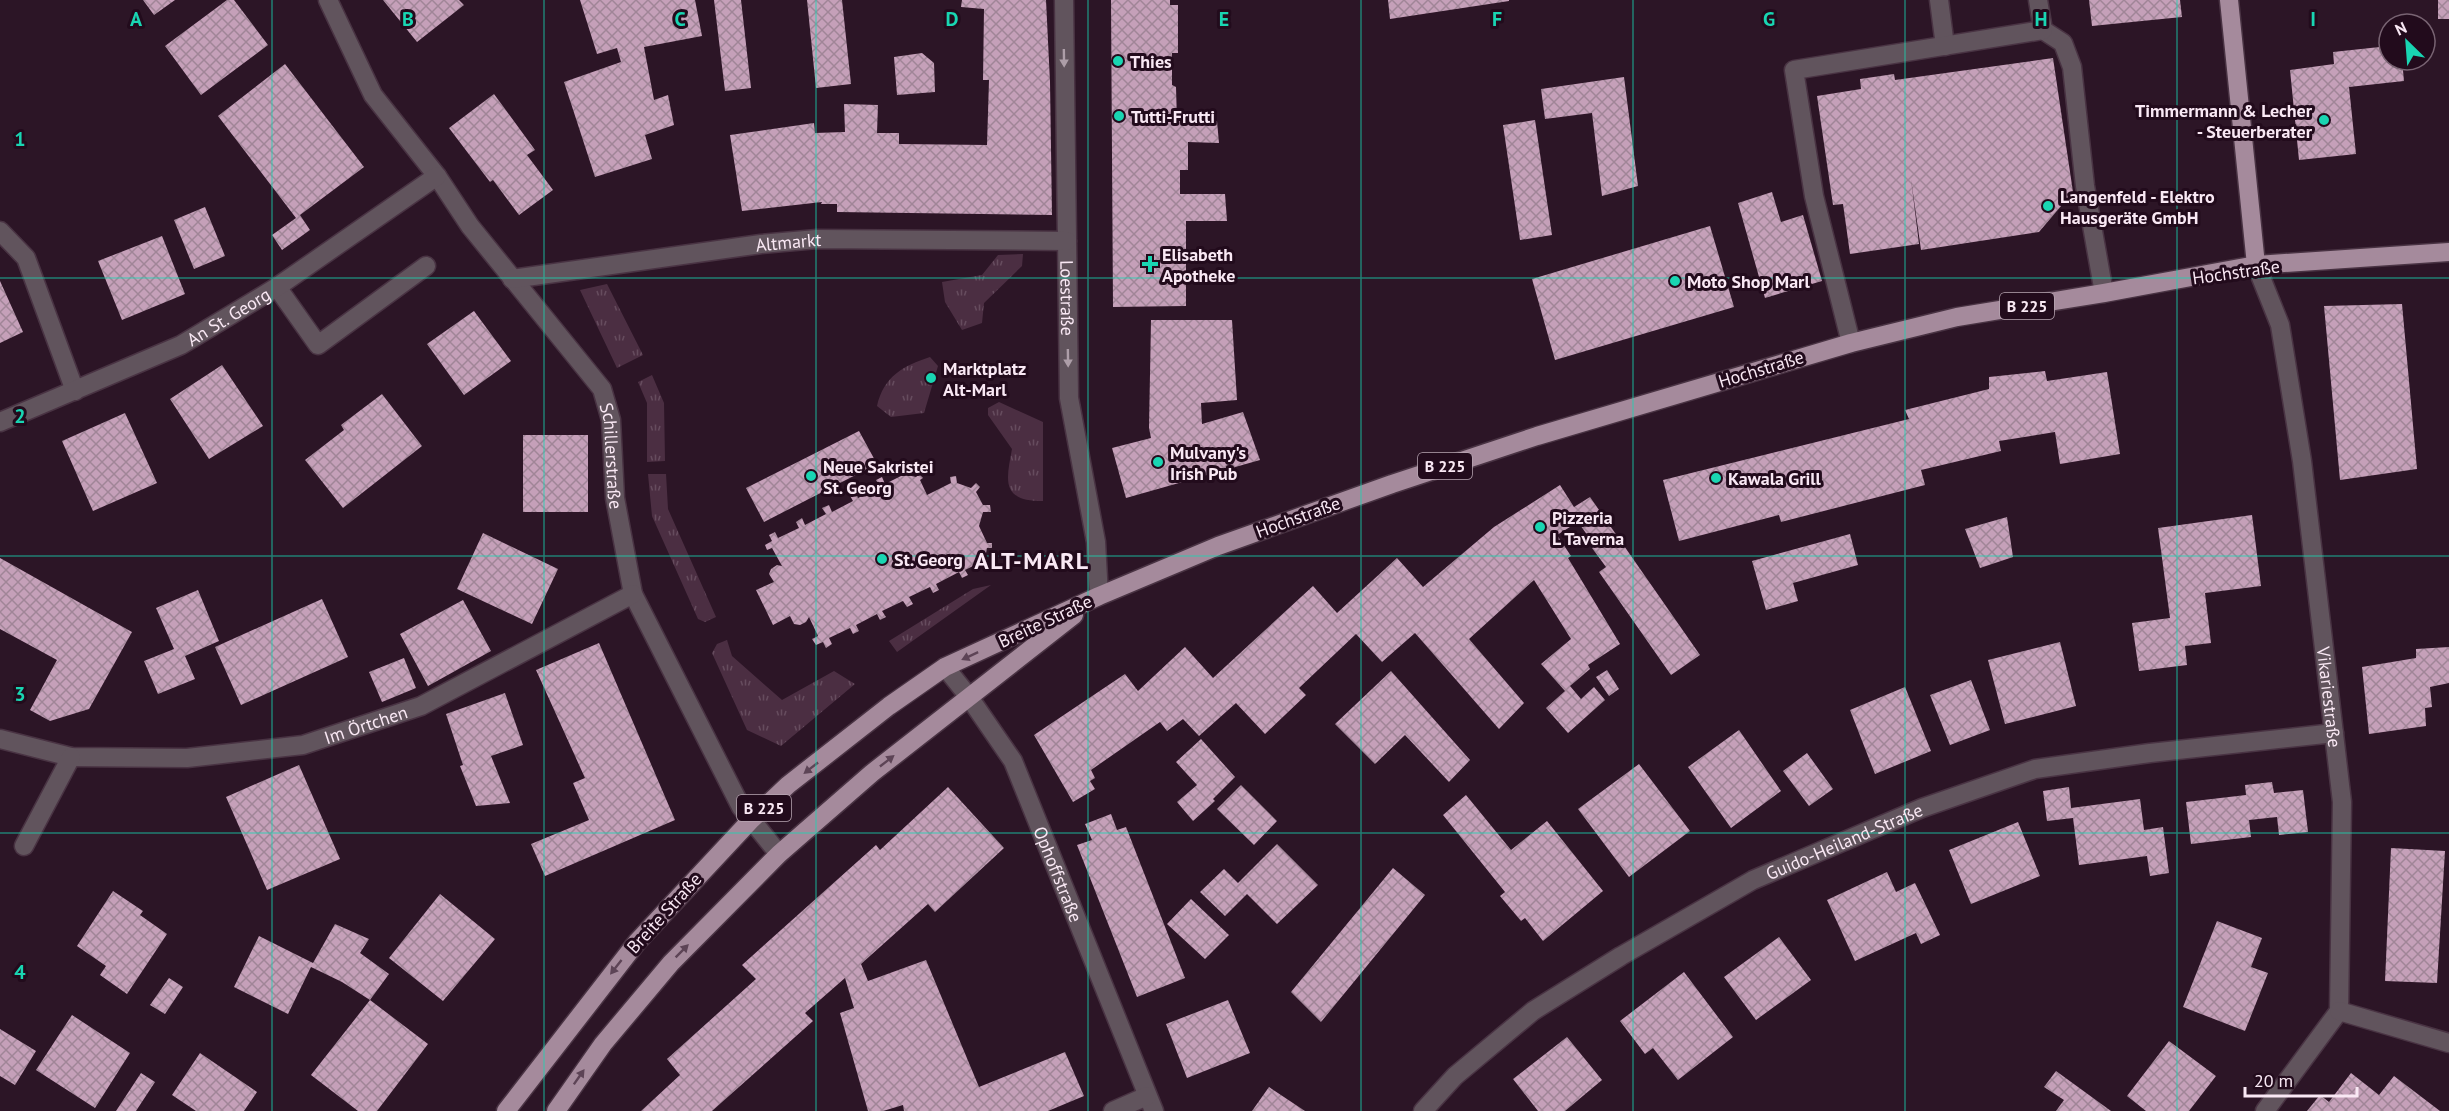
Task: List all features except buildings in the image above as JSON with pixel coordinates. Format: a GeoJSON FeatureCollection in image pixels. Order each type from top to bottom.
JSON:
{"type":"FeatureCollection","features":[{"type":"Feature","properties":{"kind":"main road"},"geometry":{"type":"LineString","coordinates":[[2229,0],[2256,265]]}},
{"type":"Feature","properties":{"kind":"main road","name":"Hochstraße"},"geometry":{"type":"LineString","coordinates":[[1099,596],[1218,546],[1392,484],[1537,436],[1851,343],[1958,317],[2256,265],[2449,252]]}},
{"type":"Feature","properties":{"kind":"main road","name":"Breite Straße"},"geometry":{"type":"LineString","coordinates":[[506,1111],[636,942],[750,821],[788,785],[889,706],[945,667],[1099,596]]}},
{"type":"Feature","properties":{"kind":"main road","name":"Breite Straße"},"geometry":{"type":"LineString","coordinates":[[556,1111],[603,1044],[671,963],[779,854],[872,773],[1099,596]]}},
{"type":"Feature","properties":{"kind":"street","name":"Schillerstraße"},"geometry":{"type":"LineString","coordinates":[[328,0],[373,94],[437,176],[470,226],[602,389],[611,420],[615,498],[633,594],[750,821],[779,854]]}},
{"type":"Feature","properties":{"kind":"street","name":"Loestraße"},"geometry":{"type":"LineString","coordinates":[[1064,0],[1069,398],[1096,542],[1099,596]]}},
{"type":"Feature","properties":{"kind":"street"},"geometry":{"type":"LineString","coordinates":[[1939,0],[1945,46]]}},
{"type":"Feature","properties":{"kind":"street"},"geometry":{"type":"LineString","coordinates":[[2038,0],[2043,30]]}},
{"type":"Feature","properties":{"kind":"street"},"geometry":{"type":"LineString","coordinates":[[1851,343],[1814,196],[1794,70],[2043,30],[2063,43],[2072,67],[2085,186],[2104,293]]}},
{"type":"Feature","properties":{"kind":"street","name":"An St. Georg"},"geometry":{"type":"LineString","coordinates":[[0,422],[181,345],[277,287],[437,176]]}},
{"type":"Feature","properties":{"kind":"street"},"geometry":{"type":"LineString","coordinates":[[0,231],[26,258],[75,391]]}},
{"type":"Feature","properties":{"kind":"street","name":"Altmarkt"},"geometry":{"type":"LineString","coordinates":[[512,279],[761,244],[817,239],[1067,241]]}},
{"type":"Feature","properties":{"kind":"street","name":"Vikariestraße"},"geometry":{"type":"LineString","coordinates":[[2256,265],[2280,325],[2297,427],[2342,802],[2343,866],[2339,1011]]}},
{"type":"Feature","properties":{"kind":"street"},"geometry":{"type":"LineString","coordinates":[[277,287],[318,345],[426,266]]}},
{"type":"Feature","properties":{"kind":"street","name":"Im Örtchen"},"geometry":{"type":"LineString","coordinates":[[0,740],[71,757],[187,758],[303,745],[421,706],[633,594]]}},
{"type":"Feature","properties":{"kind":"street","name":"Ophoffstraße"},"geometry":{"type":"LineString","coordinates":[[945,667],[969,697],[1013,761],[1151,1104],[1113,1111]]}},
{"type":"Feature","properties":{"kind":"street","name":"Guido-Heiland-Straße"},"geometry":{"type":"LineString","coordinates":[[1423,1111],[1455,1076],[1533,1011],[1621,956],[1754,880],[1922,808],[2035,769],[2150,753],[2334,733]]}},
{"type":"Feature","properties":{"kind":"street"},"geometry":{"type":"LineString","coordinates":[[24,846],[71,757]]}},
{"type":"Feature","properties":{"kind":"street"},"geometry":{"type":"LineString","coordinates":[[2265,1111],[2339,1011],[2449,1043]]}},
{"type":"Feature","properties":{"kind":"green space"},"geometry":{"type":"Polygon","coordinates":[[[1023,254],[1022,266],[984,303],[982,323],[962,330],[945,302],[942,282],[982,275],[998,255],[1023,254]]]}},
{"type":"Feature","properties":{"kind":"green space"},"geometry":{"type":"Polygon","coordinates":[[[607,284],[643,355],[617,368],[580,290],[607,284]]]}},
{"type":"Feature","properties":{"kind":"green space"},"geometry":{"type":"Polygon","coordinates":[[[930,357],[938,366],[924,413],[891,417],[877,406],[884,387],[896,374],[911,364],[930,357]]]}},
{"type":"Feature","properties":{"kind":"green space"},"geometry":{"type":"Polygon","coordinates":[[[652,375],[664,403],[665,461],[647,462],[647,403],[638,382],[652,375]]]}},
{"type":"Feature","properties":{"kind":"green space"},"geometry":{"type":"Polygon","coordinates":[[[999,402],[1043,422],[1043,501],[1020,497],[1013,493],[1010,487],[1008,471],[1012,449],[988,415],[988,408],[999,402]]]}},
{"type":"Feature","properties":{"kind":"green space"},"geometry":{"type":"Polygon","coordinates":[[[648,474],[666,474],[668,509],[716,617],[705,622],[698,619],[652,516],[648,474]]]}},
{"type":"Feature","properties":{"kind":"green space"},"geometry":{"type":"Polygon","coordinates":[[[991,585],[897,652],[889,641],[973,589],[991,585]]]}},
{"type":"Feature","properties":{"kind":"green space"},"geometry":{"type":"Polygon","coordinates":[[[727,640],[732,656],[782,700],[834,671],[855,684],[781,746],[747,730],[712,653],[717,644],[727,640]]]}},
{"type":"Feature","properties":{"kind":"place","name":"Thies"},"geometry":{"type":"Point","coordinates":[1118,61]}},
{"type":"Feature","properties":{"kind":"place","name":"Tutti-Frutti"},"geometry":{"type":"Point","coordinates":[1119,116]}},
{"type":"Feature","properties":{"kind":"place","name":"Timmermann & Lecher - Steuerberater"},"geometry":{"type":"Point","coordinates":[2324,120]}},
{"type":"Feature","properties":{"kind":"place","name":"Langenfeld - Elektro Hausgeräte GmbH"},"geometry":{"type":"Point","coordinates":[2048,206]}},
{"type":"Feature","properties":{"kind":"place","name":"Elisabeth Apotheke"},"geometry":{"type":"Point","coordinates":[1150,264]}},
{"type":"Feature","properties":{"kind":"place","name":"Moto Shop Marl"},"geometry":{"type":"Point","coordinates":[1675,281]}},
{"type":"Feature","properties":{"kind":"place","name":"Marktplatz Alt-Marl"},"geometry":{"type":"Point","coordinates":[931,378]}},
{"type":"Feature","properties":{"kind":"place","name":"Mulvany's Irish Pub"},"geometry":{"type":"Point","coordinates":[1158,462]}},
{"type":"Feature","properties":{"kind":"place","name":"Neue Sakristei St. Georg"},"geometry":{"type":"Point","coordinates":[811,476]}},
{"type":"Feature","properties":{"kind":"place","name":"Kawala Grill"},"geometry":{"type":"Point","coordinates":[1716,478]}},
{"type":"Feature","properties":{"kind":"place","name":"Pizzeria L Taverna"},"geometry":{"type":"Point","coordinates":[1540,527]}},
{"type":"Feature","properties":{"kind":"place","name":"St. Georg"},"geometry":{"type":"Point","coordinates":[882,559]}},
{"type":"Feature","properties":{"kind":"district","name":"ALT-MARL"},"geometry":{"type":"Point","coordinates":[1032,560]}}]}
